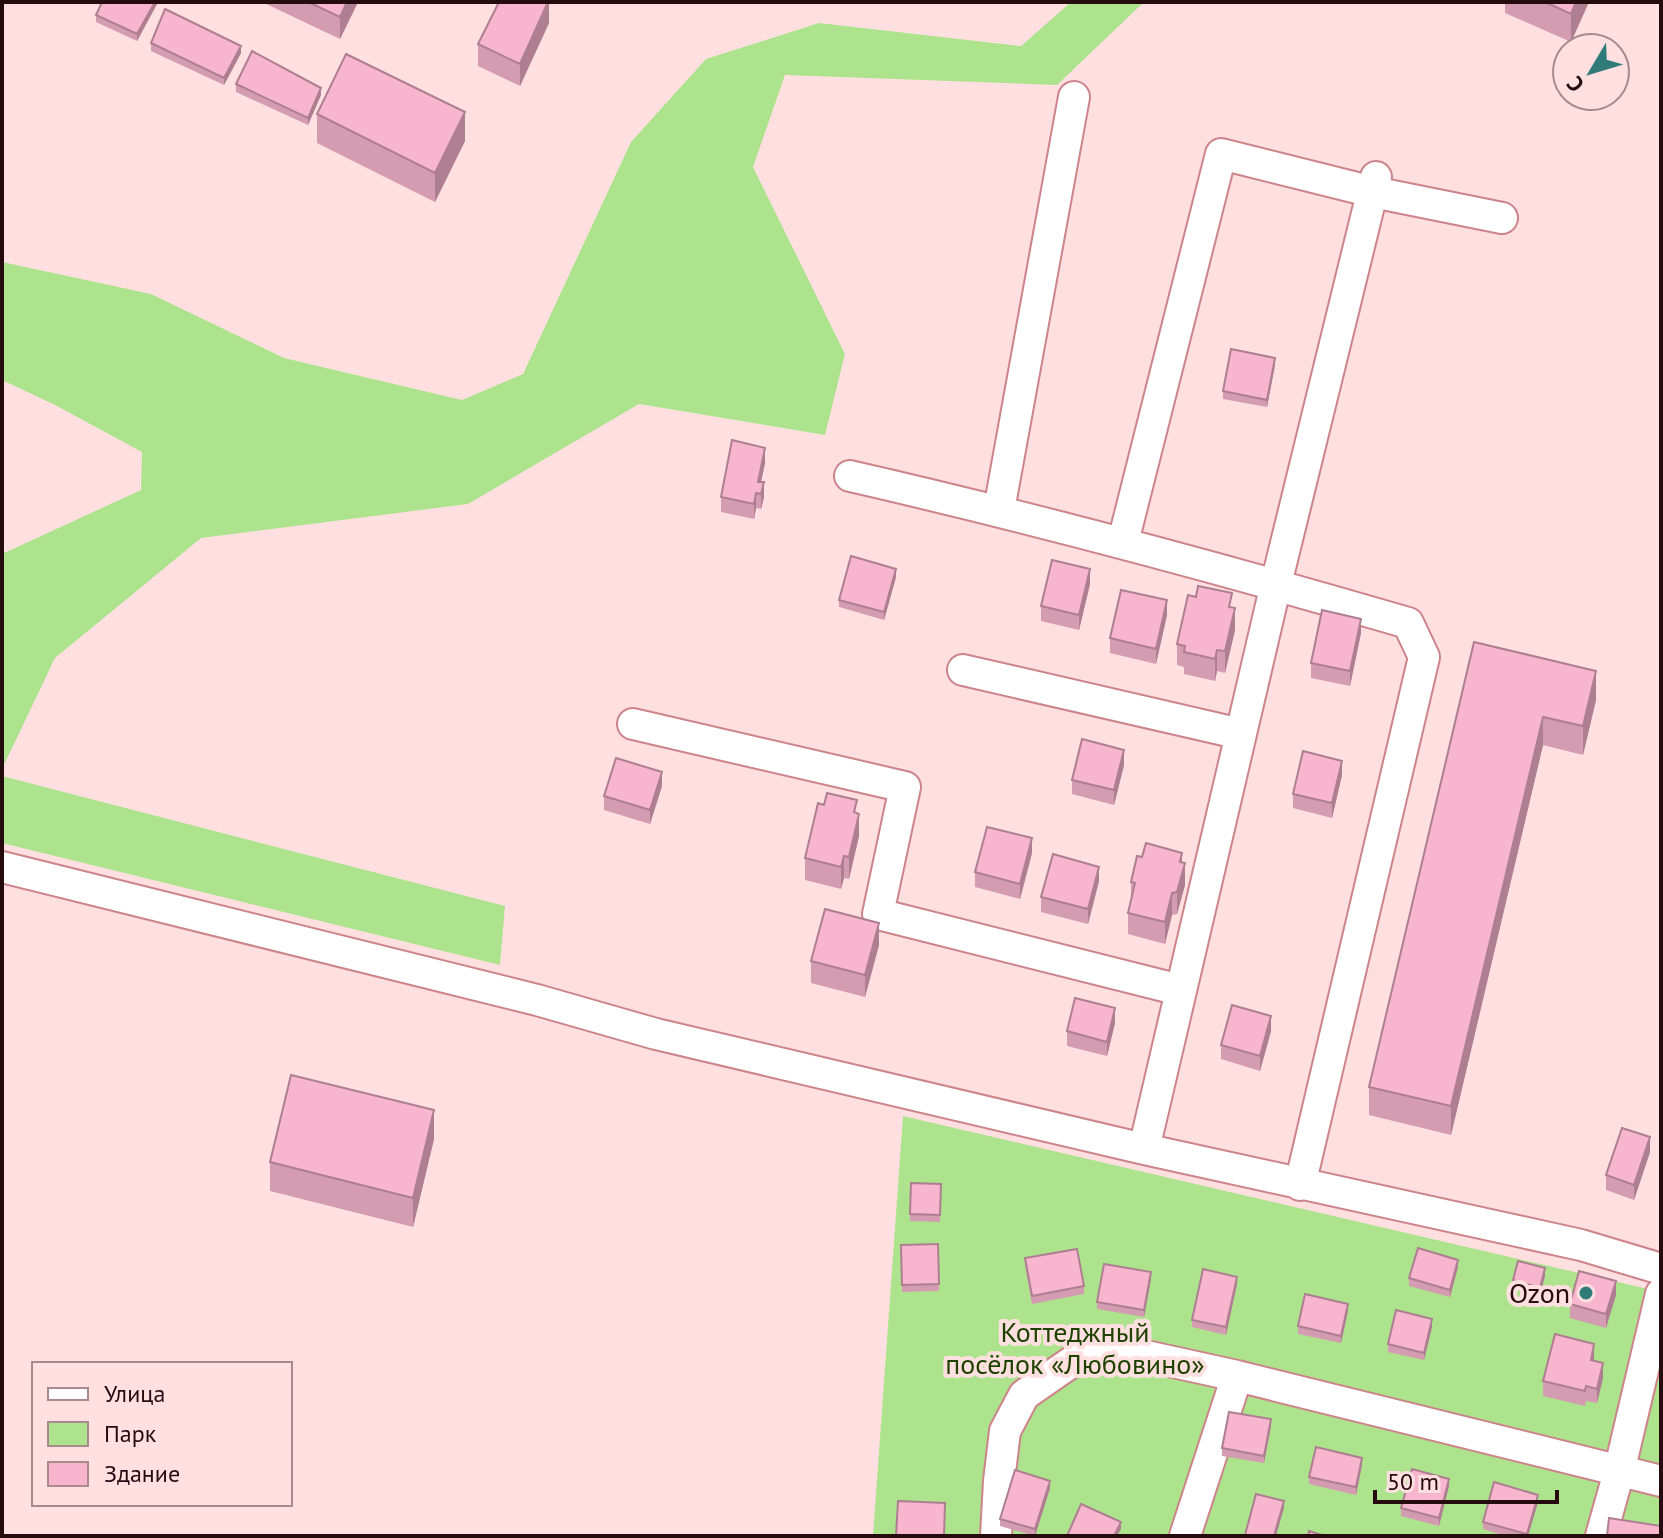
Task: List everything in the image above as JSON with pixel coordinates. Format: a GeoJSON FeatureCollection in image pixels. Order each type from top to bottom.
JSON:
{"type":"FeatureCollection","features":[{"type":"Feature","properties":{"kind":"street"},"geometry":{"type":"LineString","coordinates":[[999,510],[1074,97]]}},
{"type":"Feature","properties":{"kind":"street"},"geometry":{"type":"LineString","coordinates":[[1123,542],[1221,154],[1374,184],[1502,218]]}},
{"type":"Feature","properties":{"kind":"street"},"geometry":{"type":"LineString","coordinates":[[1144,1149],[1276,584],[1374,184]]}},
{"type":"Feature","properties":{"kind":"street"},"geometry":{"type":"LineString","coordinates":[[850,476],[1123,542],[1408,623],[1424,657],[1300,1185]]}},
{"type":"Feature","properties":{"kind":"street"},"geometry":{"type":"LineString","coordinates":[[963,670],[1241,734]]}},
{"type":"Feature","properties":{"kind":"street"},"geometry":{"type":"LineString","coordinates":[[633,724],[905,787],[878,914],[1180,990]]}},
{"type":"Feature","properties":{"kind":"street"},"geometry":{"type":"LineString","coordinates":[[2,867],[537,1000],[656,1034],[1300,1185],[1581,1245],[1661,1269]]}},
{"type":"Feature","properties":{"kind":"street"},"geometry":{"type":"LineString","coordinates":[[1601,1536],[1661,1294]]}},
{"type":"Feature","properties":{"kind":"street"},"geometry":{"type":"LineString","coordinates":[[996,1536],[1005,1431],[1024,1395],[1076,1359],[1103,1351],[1146,1356],[1237,1376],[1661,1481]]}},
{"type":"Feature","properties":{"kind":"street"},"geometry":{"type":"LineString","coordinates":[[1185,1536],[1237,1376]]}},
{"type":"Feature","properties":{"kind":"green space"},"geometry":{"type":"Polygon","coordinates":[[[1071,2],[1144,2],[1057,85],[785,75],[753,167],[845,354],[825,435],[639,404],[468,504],[201,538],[55,658],[2,769],[2,554],[141,490],[142,452],[2,380],[2,262],[151,294],[284,358],[462,400],[523,374],[631,142],[706,59],[819,23],[1021,46],[1071,2]]]}},
{"type":"Feature","properties":{"kind":"green space"},"geometry":{"type":"Polygon","coordinates":[[[2,776],[505,906],[500,965],[2,843],[2,776]]]}},
{"type":"Feature","properties":{"kind":"green space","name":"Коттеджный посёлок «Любовино»"},"geometry":{"type":"Polygon","coordinates":[[[903,1116],[1661,1292],[1661,1536],[873,1536],[903,1116]]]}},
{"type":"Feature","properties":{"kind":"building"},"geometry":{"type":"Polygon","coordinates":[[[102,2],[155,2],[137,34],[96,15],[102,2]]]}},
{"type":"Feature","properties":{"kind":"building"},"geometry":{"type":"Polygon","coordinates":[[[308,2],[347,2],[340,17],[308,2]]]}},
{"type":"Feature","properties":{"kind":"building"},"geometry":{"type":"Polygon","coordinates":[[[499,2],[548,2],[520,64],[478,44],[499,2]]]}},
{"type":"Feature","properties":{"kind":"building"},"geometry":{"type":"Polygon","coordinates":[[[1545,2],[1576,2],[1571,14],[1545,2]]]}},
{"type":"Feature","properties":{"kind":"building"},"geometry":{"type":"Polygon","coordinates":[[[165,9],[241,46],[224,78],[151,43],[165,9]]]}},
{"type":"Feature","properties":{"kind":"building"},"geometry":{"type":"Polygon","coordinates":[[[252,51],[321,88],[308,118],[236,84],[252,51]]]}},
{"type":"Feature","properties":{"kind":"building"},"geometry":{"type":"Polygon","coordinates":[[[346,54],[465,112],[435,173],[317,114],[346,54]]]}},
{"type":"Feature","properties":{"kind":"building"},"geometry":{"type":"Polygon","coordinates":[[[1231,349],[1275,358],[1267,400],[1223,391],[1231,349]]]}},
{"type":"Feature","properties":{"kind":"building"},"geometry":{"type":"Polygon","coordinates":[[[732,440],[765,448],[758,482],[764,482],[761,494],[756,493],[754,504],[721,497],[732,440]]]}},
{"type":"Feature","properties":{"kind":"building"},"geometry":{"type":"Polygon","coordinates":[[[851,556],[896,569],[884,612],[839,600],[851,556]]]}},
{"type":"Feature","properties":{"kind":"building"},"geometry":{"type":"Polygon","coordinates":[[[1052,560],[1090,569],[1079,615],[1041,606],[1052,560]]]}},
{"type":"Feature","properties":{"kind":"building"},"geometry":{"type":"Polygon","coordinates":[[[1198,586],[1232,593],[1229,607],[1235,608],[1225,651],[1217,650],[1215,659],[1184,652],[1185,646],[1177,644],[1188,595],[1196,597],[1198,586]]]}},
{"type":"Feature","properties":{"kind":"building"},"geometry":{"type":"Polygon","coordinates":[[[1121,590],[1167,600],[1156,649],[1110,638],[1121,590]]]}},
{"type":"Feature","properties":{"kind":"building"},"geometry":{"type":"Polygon","coordinates":[[[1322,610],[1361,619],[1350,671],[1311,663],[1322,610]]]}},
{"type":"Feature","properties":{"kind":"building"},"geometry":{"type":"Polygon","coordinates":[[[1474,642],[1596,671],[1583,726],[1543,717],[1451,1106],[1369,1087],[1474,642]]]}},
{"type":"Feature","properties":{"kind":"building"},"geometry":{"type":"Polygon","coordinates":[[[1082,739],[1124,750],[1114,790],[1072,780],[1082,739]]]}},
{"type":"Feature","properties":{"kind":"building"},"geometry":{"type":"Polygon","coordinates":[[[1303,751],[1342,761],[1332,803],[1293,794],[1303,751]]]}},
{"type":"Feature","properties":{"kind":"building"},"geometry":{"type":"Polygon","coordinates":[[[616,758],[662,772],[650,810],[604,796],[616,758]]]}},
{"type":"Feature","properties":{"kind":"building"},"geometry":{"type":"Polygon","coordinates":[[[827,793],[857,800],[854,812],[859,814],[849,857],[844,856],[841,867],[805,858],[818,803],[824,805],[827,793]]]}},
{"type":"Feature","properties":{"kind":"building"},"geometry":{"type":"Polygon","coordinates":[[[987,827],[1032,838],[1020,884],[975,872],[987,827]]]}},
{"type":"Feature","properties":{"kind":"building"},"geometry":{"type":"Polygon","coordinates":[[[1146,843],[1182,853],[1180,862],[1185,863],[1177,892],[1172,893],[1165,922],[1128,913],[1137,856],[1142,857],[1146,843]]]}},
{"type":"Feature","properties":{"kind":"building"},"geometry":{"type":"Polygon","coordinates":[[[1053,854],[1099,867],[1088,909],[1041,897],[1053,854]]]}},
{"type":"Feature","properties":{"kind":"building"},"geometry":{"type":"Polygon","coordinates":[[[825,909],[879,923],[865,975],[811,961],[825,909]]]}},
{"type":"Feature","properties":{"kind":"building"},"geometry":{"type":"Polygon","coordinates":[[[1075,998],[1115,1008],[1107,1042],[1067,1031],[1075,998]]]}},
{"type":"Feature","properties":{"kind":"building"},"geometry":{"type":"Polygon","coordinates":[[[1232,1005],[1271,1016],[1260,1056],[1221,1045],[1232,1005]]]}},
{"type":"Feature","properties":{"kind":"building"},"geometry":{"type":"Polygon","coordinates":[[[291,1075],[434,1110],[413,1198],[270,1162],[291,1075]]]}},
{"type":"Feature","properties":{"kind":"building"},"geometry":{"type":"Polygon","coordinates":[[[1622,1128],[1650,1137],[1634,1185],[1606,1175],[1622,1128]]]}},
{"type":"Feature","properties":{"kind":"building"},"geometry":{"type":"Polygon","coordinates":[[[911,1183],[941,1184],[940,1215],[910,1214],[911,1183]]]}},
{"type":"Feature","properties":{"kind":"building"},"geometry":{"type":"Polygon","coordinates":[[[938,1244],[939,1284],[902,1285],[901,1245],[938,1244]]]}},
{"type":"Feature","properties":{"kind":"building"},"geometry":{"type":"Polygon","coordinates":[[[1418,1248],[1458,1260],[1450,1290],[1409,1278],[1418,1248]]]}},
{"type":"Feature","properties":{"kind":"building"},"geometry":{"type":"Polygon","coordinates":[[[1077,1249],[1084,1286],[1032,1296],[1025,1258],[1077,1249]]]}},
{"type":"Feature","properties":{"kind":"building"},"geometry":{"type":"Polygon","coordinates":[[[1518,1261],[1545,1268],[1540,1288],[1513,1280],[1518,1261]]]}},
{"type":"Feature","properties":{"kind":"building"},"geometry":{"type":"Polygon","coordinates":[[[1104,1264],[1151,1272],[1144,1310],[1097,1302],[1104,1264]]]}},
{"type":"Feature","properties":{"kind":"building"},"geometry":{"type":"Polygon","coordinates":[[[1203,1269],[1237,1277],[1226,1327],[1192,1320],[1203,1269]]]}},
{"type":"Feature","properties":{"kind":"building"},"geometry":{"type":"Polygon","coordinates":[[[1579,1271],[1616,1281],[1606,1314],[1570,1304],[1579,1271]]]}},
{"type":"Feature","properties":{"kind":"building"},"geometry":{"type":"Polygon","coordinates":[[[1305,1294],[1348,1304],[1341,1336],[1298,1326],[1305,1294]]]}},
{"type":"Feature","properties":{"kind":"building"},"geometry":{"type":"Polygon","coordinates":[[[1396,1310],[1432,1319],[1424,1353],[1388,1344],[1396,1310]]]}},
{"type":"Feature","properties":{"kind":"building"},"geometry":{"type":"Polygon","coordinates":[[[1555,1334],[1594,1344],[1591,1360],[1603,1363],[1597,1389],[1586,1386],[1585,1391],[1543,1381],[1555,1334]]]}},
{"type":"Feature","properties":{"kind":"building"},"geometry":{"type":"Polygon","coordinates":[[[1229,1412],[1271,1419],[1264,1456],[1222,1448],[1229,1412]]]}},
{"type":"Feature","properties":{"kind":"building"},"geometry":{"type":"Polygon","coordinates":[[[1316,1447],[1362,1458],[1356,1487],[1309,1477],[1316,1447]]]}},
{"type":"Feature","properties":{"kind":"building"},"geometry":{"type":"Polygon","coordinates":[[[1412,1469],[1449,1479],[1439,1518],[1401,1508],[1412,1469]]]}},
{"type":"Feature","properties":{"kind":"building"},"geometry":{"type":"Polygon","coordinates":[[[1015,1470],[1050,1481],[1035,1529],[1000,1519],[1015,1470]]]}},
{"type":"Feature","properties":{"kind":"building"},"geometry":{"type":"Polygon","coordinates":[[[1494,1482],[1538,1495],[1527,1534],[1483,1522],[1494,1482]]]}},
{"type":"Feature","properties":{"kind":"building"},"geometry":{"type":"Polygon","coordinates":[[[1256,1494],[1284,1501],[1274,1536],[1245,1535],[1256,1494]]]}},
{"type":"Feature","properties":{"kind":"building"},"geometry":{"type":"Polygon","coordinates":[[[898,1501],[945,1503],[944,1536],[896,1536],[898,1501]]]}},
{"type":"Feature","properties":{"kind":"building"},"geometry":{"type":"Polygon","coordinates":[[[1081,1504],[1121,1522],[1114,1536],[1067,1536],[1081,1504]]]}},
{"type":"Feature","properties":{"kind":"building"},"geometry":{"type":"Polygon","coordinates":[[[1609,1518],[1661,1526],[1661,1536],[1607,1536],[1609,1518]]]}},
{"type":"Feature","properties":{"kind":"building"},"geometry":{"type":"Polygon","coordinates":[[[1309,1531],[1325,1536],[1308,1536],[1309,1531]]]}},
{"type":"Feature","properties":{"kind":"place","name":"Ozon"},"geometry":{"type":"Point","coordinates":[1586,1293]}}]}
